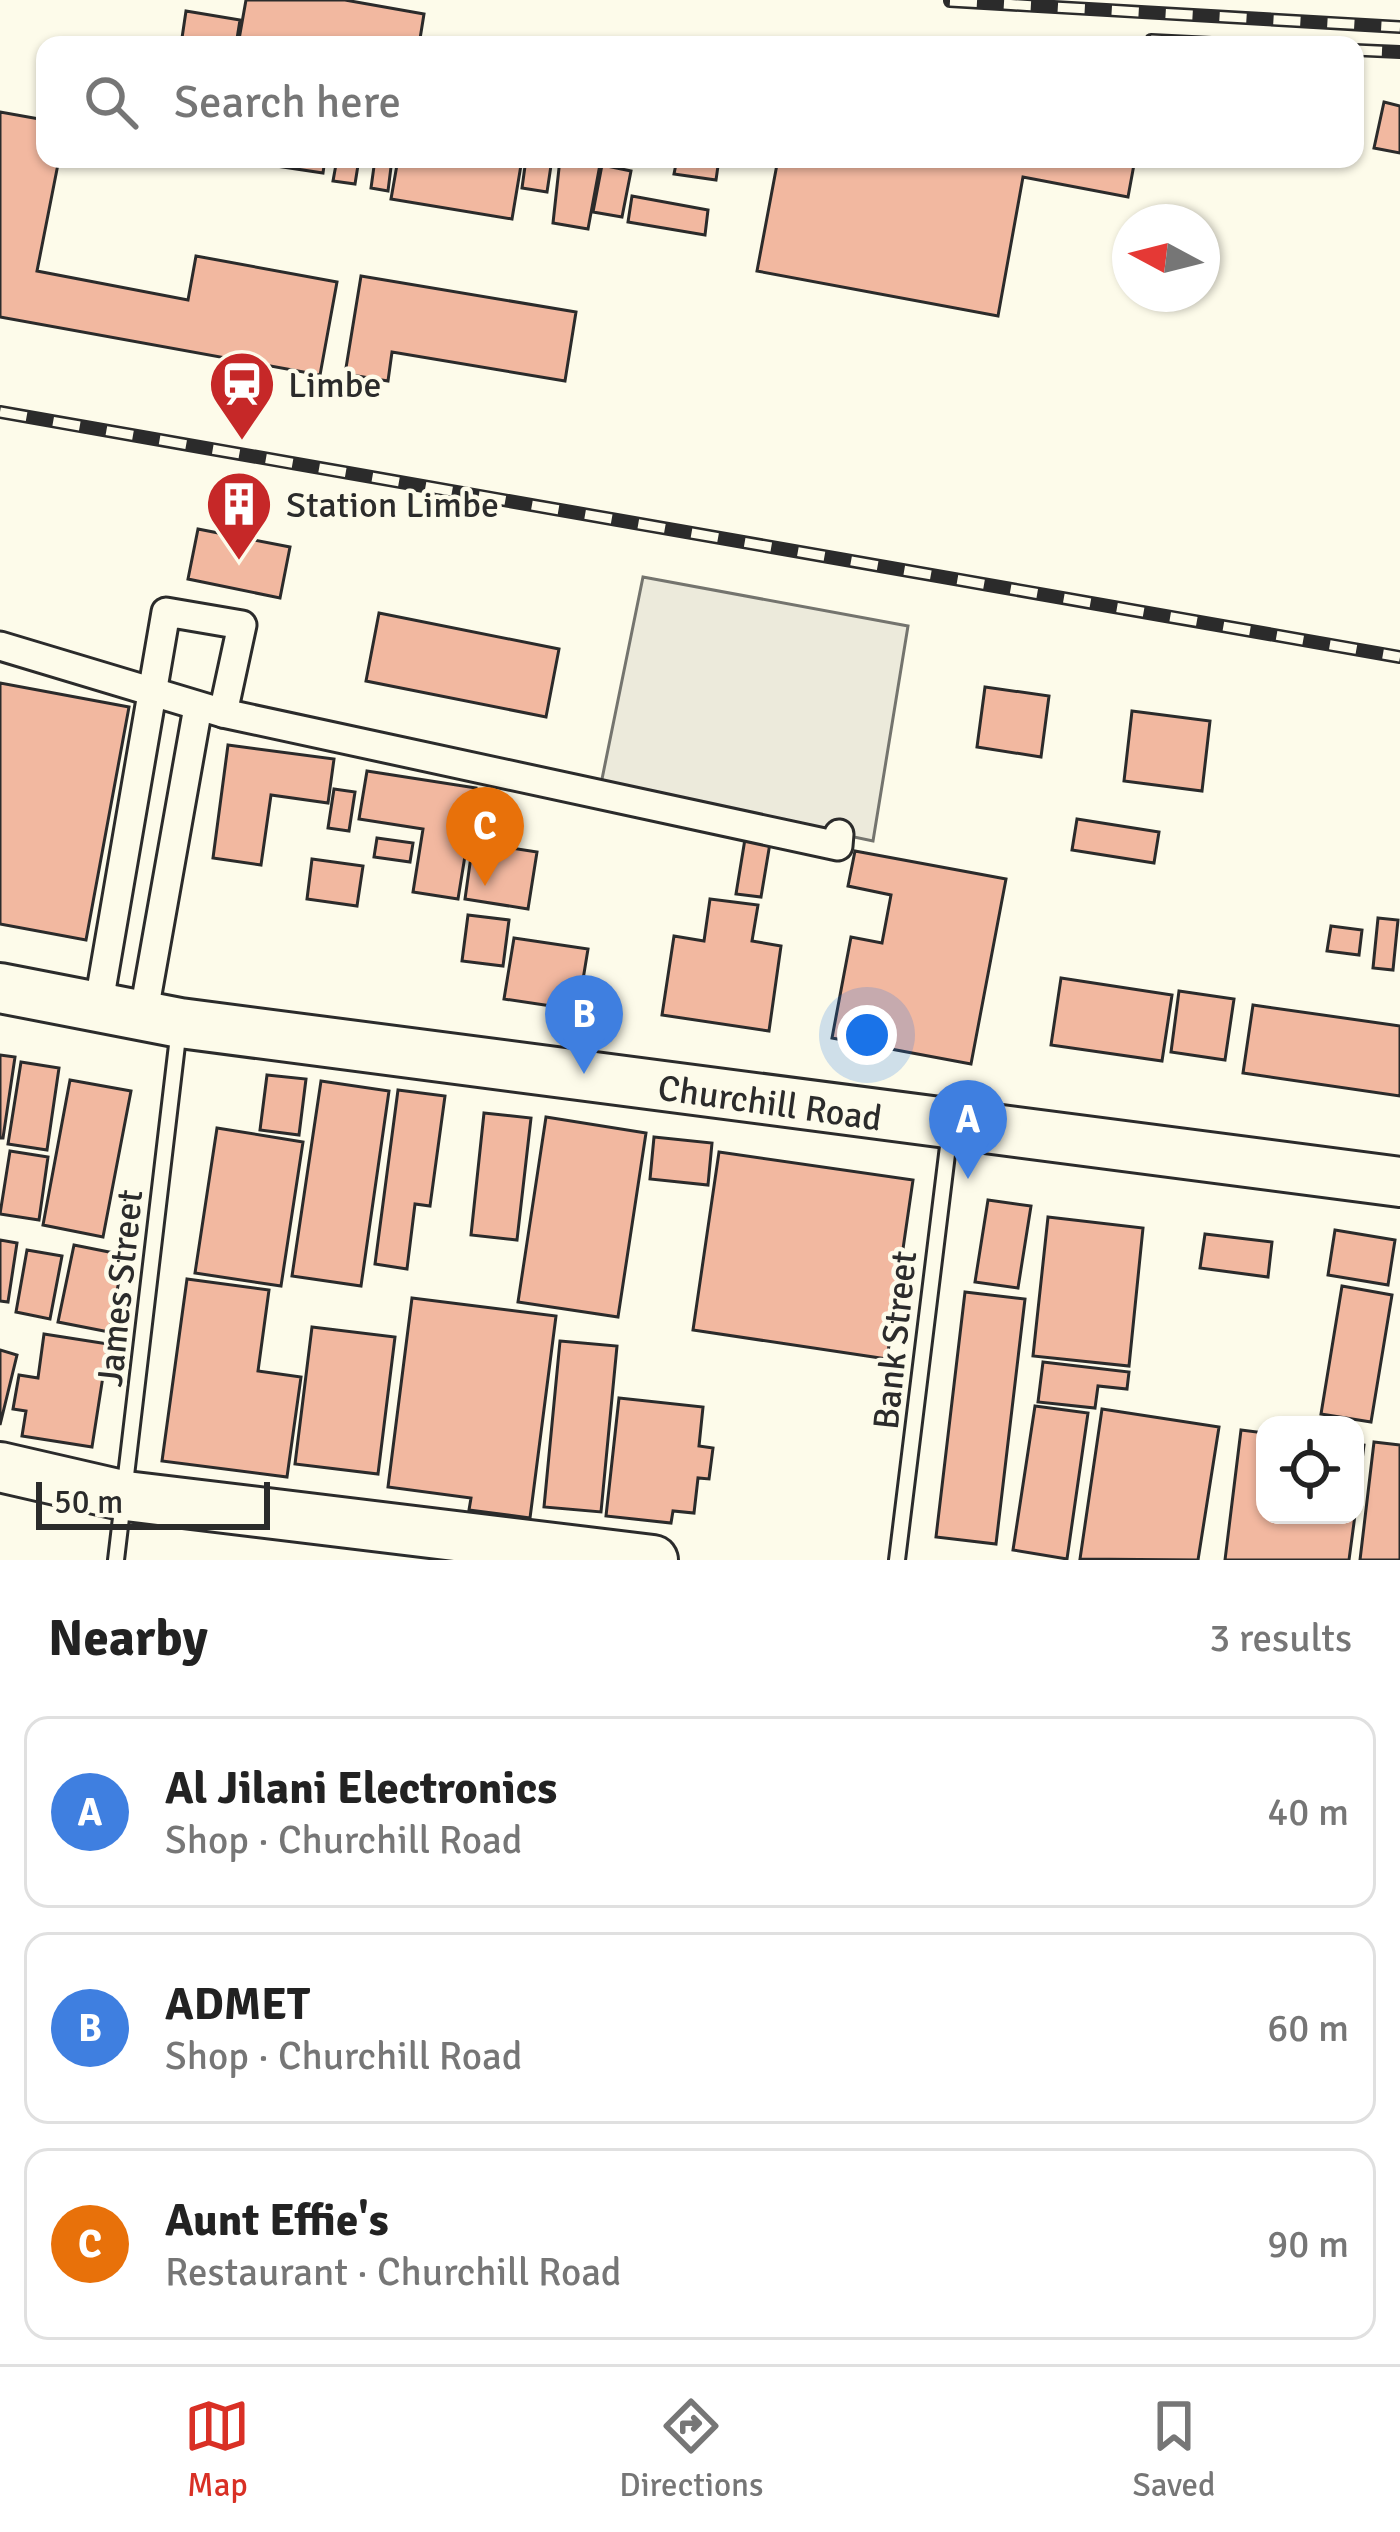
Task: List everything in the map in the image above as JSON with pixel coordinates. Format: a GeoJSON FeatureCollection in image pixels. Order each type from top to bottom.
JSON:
{"type":"FeatureCollection","features":[{"type":"Feature","properties":{"kind":"highway","name":"Churchill Road"},"geometry":{"type":"LineString","coordinates":[[0,988],[140,1016],[950,1127],[1400,1182]]}},
{"type":"Feature","properties":{"kind":"highway"},"geometry":{"type":"LineString","coordinates":[[0,1467],[126,1496],[653,1560]]}},
{"type":"Feature","properties":{"kind":"street"},"geometry":{"type":"LineString","coordinates":[[166,612],[242,625],[210,710],[174,846],[140,1016],[125,837],[166,612]]}},
{"type":"Feature","properties":{"kind":"street"},"geometry":{"type":"LineString","coordinates":[[0,646],[210,710],[838,846],[839,834]]}},
{"type":"Feature","properties":{"kind":"street"},"geometry":{"type":"LineString","coordinates":[[125,837],[174,846]]}},
{"type":"Feature","properties":{"kind":"lane","name":"James Street"},"geometry":{"type":"LineString","coordinates":[[116,1560],[126,1496],[140,1016]]}},
{"type":"Feature","properties":{"kind":"lane","name":"Bank Street"},"geometry":{"type":"LineString","coordinates":[[897,1560],[950,1127]]}},
{"type":"Feature","properties":{"kind":"shaded area"},"geometry":{"type":"Polygon","coordinates":[[[643,577],[908,626],[873,841],[601,784],[643,577]]]}},
{"type":"Feature","properties":{"kind":"building"},"geometry":{"type":"Polygon","coordinates":[[[246,0],[345,0],[424,14],[420,36],[240,36],[246,0]]]}},
{"type":"Feature","properties":{"kind":"building"},"geometry":{"type":"Polygon","coordinates":[[[186,11],[240,20],[237,36],[182,36],[186,11]]]}},
{"type":"Feature","properties":{"kind":"building"},"geometry":{"type":"Polygon","coordinates":[[[1384,102],[1400,106],[1400,153],[1374,148],[1384,102]]]}},
{"type":"Feature","properties":{"kind":"building"},"geometry":{"type":"Polygon","coordinates":[[[0,112],[36,118],[36,168],[57,168],[37,271],[188,300],[196,256],[337,282],[320,375],[0,317],[0,112]]]}},
{"type":"Feature","properties":{"kind":"building"},"geometry":{"type":"Polygon","coordinates":[[[335,168],[358,168],[355,184],[333,181],[335,168]]]}},
{"type":"Feature","properties":{"kind":"building"},"geometry":{"type":"Polygon","coordinates":[[[374,168],[391,168],[388,191],[371,188],[374,168]]]}},
{"type":"Feature","properties":{"kind":"building"},"geometry":{"type":"Polygon","coordinates":[[[396,168],[520,168],[512,219],[391,199],[396,168]]]}},
{"type":"Feature","properties":{"kind":"building"},"geometry":{"type":"Polygon","coordinates":[[[525,168],[551,168],[547,192],[522,188],[525,168]]]}},
{"type":"Feature","properties":{"kind":"building"},"geometry":{"type":"Polygon","coordinates":[[[559,168],[599,168],[588,229],[553,223],[559,168]]]}},
{"type":"Feature","properties":{"kind":"building"},"geometry":{"type":"Polygon","coordinates":[[[601,168],[631,171],[622,217],[593,212],[601,168]]]}},
{"type":"Feature","properties":{"kind":"building"},"geometry":{"type":"Polygon","coordinates":[[[675,168],[718,168],[716,180],[674,174],[675,168]]]}},
{"type":"Feature","properties":{"kind":"building"},"geometry":{"type":"Polygon","coordinates":[[[776,168],[1133,168],[1128,197],[1023,177],[998,316],[757,271],[776,168]]]}},
{"type":"Feature","properties":{"kind":"building"},"geometry":{"type":"Polygon","coordinates":[[[632,196],[708,210],[705,235],[628,222],[632,196]]]}},
{"type":"Feature","properties":{"kind":"building"},"geometry":{"type":"Polygon","coordinates":[[[361,276],[576,312],[565,381],[392,352],[388,381],[345,374],[361,276]]]}},
{"type":"Feature","properties":{"kind":"building","name":"Station Limbe"},"geometry":{"type":"Polygon","coordinates":[[[198,529],[290,547],[280,598],[188,579],[198,529]]]}},
{"type":"Feature","properties":{"kind":"building"},"geometry":{"type":"Polygon","coordinates":[[[379,613],[559,649],[546,717],[366,681],[379,613]]]}},
{"type":"Feature","properties":{"kind":"building"},"geometry":{"type":"Polygon","coordinates":[[[0,683],[129,707],[86,940],[0,924],[0,683]]]}},
{"type":"Feature","properties":{"kind":"building"},"geometry":{"type":"Polygon","coordinates":[[[985,687],[1049,696],[1041,757],[977,747],[985,687]]]}},
{"type":"Feature","properties":{"kind":"building"},"geometry":{"type":"Polygon","coordinates":[[[1132,711],[1210,721],[1202,791],[1124,781],[1132,711]]]}},
{"type":"Feature","properties":{"kind":"building"},"geometry":{"type":"Polygon","coordinates":[[[228,745],[334,759],[328,803],[271,795],[261,865],[213,858],[228,745]]]}},
{"type":"Feature","properties":{"kind":"building"},"geometry":{"type":"Polygon","coordinates":[[[367,771],[476,788],[458,899],[413,892],[423,829],[359,819],[367,771]]]}},
{"type":"Feature","properties":{"kind":"building"},"geometry":{"type":"Polygon","coordinates":[[[334,789],[355,792],[349,831],[328,828],[334,789]]]}},
{"type":"Feature","properties":{"kind":"building"},"geometry":{"type":"Polygon","coordinates":[[[1077,819],[1159,832],[1154,863],[1072,850],[1077,819]]]}},
{"type":"Feature","properties":{"kind":"building"},"geometry":{"type":"Polygon","coordinates":[[[377,838],[413,843],[410,862],[374,857],[377,838]]]}},
{"type":"Feature","properties":{"kind":"building"},"geometry":{"type":"Polygon","coordinates":[[[745,839],[770,843],[761,897],[736,894],[745,839]]]}},
{"type":"Feature","properties":{"kind":"building"},"geometry":{"type":"Polygon","coordinates":[[[473,842],[537,852],[528,909],[465,899],[473,842]]]}},
{"type":"Feature","properties":{"kind":"building"},"geometry":{"type":"Polygon","coordinates":[[[855,851],[1006,879],[971,1064],[832,1038],[851,937],[882,943],[891,895],[848,886],[855,851]]]}},
{"type":"Feature","properties":{"kind":"building"},"geometry":{"type":"Polygon","coordinates":[[[312,859],[363,866],[357,906],[307,899],[312,859]]]}},
{"type":"Feature","properties":{"kind":"building"},"geometry":{"type":"Polygon","coordinates":[[[710,899],[758,905],[752,941],[781,946],[769,1031],[662,1015],[674,936],[704,941],[710,899]]]}},
{"type":"Feature","properties":{"kind":"building"},"geometry":{"type":"Polygon","coordinates":[[[468,915],[509,920],[503,966],[462,961],[468,915]]]}},
{"type":"Feature","properties":{"kind":"building"},"geometry":{"type":"Polygon","coordinates":[[[1378,918],[1398,920],[1393,970],[1373,968],[1378,918]]]}},
{"type":"Feature","properties":{"kind":"building"},"geometry":{"type":"Polygon","coordinates":[[[1331,926],[1362,930],[1359,955],[1327,951],[1331,926]]]}},
{"type":"Feature","properties":{"kind":"building"},"geometry":{"type":"Polygon","coordinates":[[[514,938],[588,949],[578,1010],[504,999],[514,938]]]}},
{"type":"Feature","properties":{"kind":"building"},"geometry":{"type":"Polygon","coordinates":[[[1061,978],[1172,995],[1162,1061],[1051,1045],[1061,978]]]}},
{"type":"Feature","properties":{"kind":"building"},"geometry":{"type":"Polygon","coordinates":[[[1179,991],[1234,999],[1225,1060],[1171,1052],[1179,991]]]}},
{"type":"Feature","properties":{"kind":"building"},"geometry":{"type":"Polygon","coordinates":[[[1253,1005],[1400,1026],[1400,1096],[1243,1073],[1253,1005]]]}},
{"type":"Feature","properties":{"kind":"building"},"geometry":{"type":"Polygon","coordinates":[[[0,1055],[15,1057],[3,1138],[0,1138],[0,1055]]]}},
{"type":"Feature","properties":{"kind":"building"},"geometry":{"type":"Polygon","coordinates":[[[21,1062],[59,1068],[47,1150],[8,1144],[21,1062]]]}},
{"type":"Feature","properties":{"kind":"building"},"geometry":{"type":"Polygon","coordinates":[[[267,1075],[306,1079],[299,1135],[260,1130],[267,1075]]]}},
{"type":"Feature","properties":{"kind":"building"},"geometry":{"type":"Polygon","coordinates":[[[70,1080],[131,1091],[103,1237],[43,1225],[70,1080]]]}},
{"type":"Feature","properties":{"kind":"building"},"geometry":{"type":"Polygon","coordinates":[[[321,1081],[389,1091],[361,1286],[292,1276],[321,1081]]]}},
{"type":"Feature","properties":{"kind":"building"},"geometry":{"type":"Polygon","coordinates":[[[398,1090],[445,1096],[430,1206],[415,1204],[407,1269],[375,1264],[398,1090]]]}},
{"type":"Feature","properties":{"kind":"building"},"geometry":{"type":"Polygon","coordinates":[[[484,1113],[531,1118],[517,1240],[471,1235],[484,1113]]]}},
{"type":"Feature","properties":{"kind":"building"},"geometry":{"type":"Polygon","coordinates":[[[546,1117],[646,1133],[618,1317],[518,1302],[546,1117]]]}},
{"type":"Feature","properties":{"kind":"building"},"geometry":{"type":"Polygon","coordinates":[[[217,1128],[303,1142],[281,1286],[195,1273],[217,1128]]]}},
{"type":"Feature","properties":{"kind":"building"},"geometry":{"type":"Polygon","coordinates":[[[654,1137],[712,1143],[708,1185],[650,1179],[654,1137]]]}},
{"type":"Feature","properties":{"kind":"building"},"geometry":{"type":"Polygon","coordinates":[[[10,1151],[48,1157],[39,1220],[0,1214],[10,1151]]]}},
{"type":"Feature","properties":{"kind":"building"},"geometry":{"type":"Polygon","coordinates":[[[719,1152],[913,1180],[887,1359],[693,1330],[719,1152]]]}},
{"type":"Feature","properties":{"kind":"building"},"geometry":{"type":"Polygon","coordinates":[[[988,1200],[1031,1206],[1018,1288],[975,1282],[988,1200]]]}},
{"type":"Feature","properties":{"kind":"building"},"geometry":{"type":"Polygon","coordinates":[[[1048,1217],[1143,1228],[1129,1366],[1033,1356],[1048,1217]]]}},
{"type":"Feature","properties":{"kind":"building"},"geometry":{"type":"Polygon","coordinates":[[[1335,1230],[1395,1240],[1388,1285],[1328,1275],[1335,1230]]]}},
{"type":"Feature","properties":{"kind":"building"},"geometry":{"type":"Polygon","coordinates":[[[1205,1234],[1272,1242],[1268,1277],[1200,1268],[1205,1234]]]}},
{"type":"Feature","properties":{"kind":"building"},"geometry":{"type":"Polygon","coordinates":[[[0,1240],[17,1243],[8,1302],[0,1301],[0,1240]]]}},
{"type":"Feature","properties":{"kind":"building"},"geometry":{"type":"Polygon","coordinates":[[[74,1245],[124,1255],[109,1332],[58,1322],[74,1245]]]}},
{"type":"Feature","properties":{"kind":"building"},"geometry":{"type":"Polygon","coordinates":[[[27,1250],[62,1256],[50,1319],[16,1312],[27,1250]]]}},
{"type":"Feature","properties":{"kind":"building"},"geometry":{"type":"Polygon","coordinates":[[[187,1279],[269,1290],[258,1371],[301,1377],[287,1477],[162,1461],[187,1279]]]}},
{"type":"Feature","properties":{"kind":"building"},"geometry":{"type":"Polygon","coordinates":[[[1342,1286],[1392,1295],[1371,1422],[1364,1421],[1364,1416],[1321,1414],[1342,1286]]]}},
{"type":"Feature","properties":{"kind":"building"},"geometry":{"type":"Polygon","coordinates":[[[965,1292],[1025,1299],[996,1544],[936,1537],[965,1292]]]}},
{"type":"Feature","properties":{"kind":"building"},"geometry":{"type":"Polygon","coordinates":[[[412,1298],[556,1316],[530,1518],[469,1510],[471,1498],[388,1487],[412,1298]]]}},
{"type":"Feature","properties":{"kind":"building"},"geometry":{"type":"Polygon","coordinates":[[[312,1327],[395,1337],[378,1474],[295,1464],[312,1327]]]}},
{"type":"Feature","properties":{"kind":"building"},"geometry":{"type":"Polygon","coordinates":[[[44,1334],[108,1344],[92,1447],[22,1436],[26,1411],[13,1409],[19,1375],[38,1378],[44,1334]]]}},
{"type":"Feature","properties":{"kind":"building"},"geometry":{"type":"Polygon","coordinates":[[[560,1341],[617,1346],[601,1512],[544,1507],[560,1341]]]}},
{"type":"Feature","properties":{"kind":"building"},"geometry":{"type":"Polygon","coordinates":[[[0,1350],[17,1355],[0,1425],[0,1350]]]}},
{"type":"Feature","properties":{"kind":"building"},"geometry":{"type":"Polygon","coordinates":[[[1043,1362],[1129,1372],[1127,1389],[1098,1386],[1095,1408],[1038,1402],[1043,1362]]]}},
{"type":"Feature","properties":{"kind":"building"},"geometry":{"type":"Polygon","coordinates":[[[619,1398],[703,1407],[699,1446],[713,1448],[709,1479],[698,1478],[694,1513],[673,1511],[671,1523],[606,1516],[619,1398]]]}},
{"type":"Feature","properties":{"kind":"building"},"geometry":{"type":"Polygon","coordinates":[[[1035,1406],[1088,1413],[1067,1559],[1013,1550],[1035,1406]]]}},
{"type":"Feature","properties":{"kind":"building"},"geometry":{"type":"Polygon","coordinates":[[[1102,1409],[1219,1427],[1198,1560],[1080,1559],[1102,1409]]]}},
{"type":"Feature","properties":{"kind":"building"},"geometry":{"type":"Polygon","coordinates":[[[1241,1430],[1256,1432],[1256,1524],[1354,1524],[1349,1560],[1225,1560],[1241,1430]]]}},
{"type":"Feature","properties":{"kind":"building"},"geometry":{"type":"Polygon","coordinates":[[[1374,1442],[1400,1445],[1400,1560],[1360,1560],[1374,1442]]]}},
{"type":"Feature","properties":{"kind":"railway"},"geometry":{"type":"LineString","coordinates":[[950,1],[1400,27]]}},
{"type":"Feature","properties":{"kind":"railway"},"geometry":{"type":"LineString","coordinates":[[1364,50],[1400,52]]}},
{"type":"Feature","properties":{"kind":"railway"},"geometry":{"type":"LineString","coordinates":[[0,412],[1400,657]]}},
{"type":"Feature","properties":{"kind":"place","name":"Limbe"},"geometry":{"type":"Point","coordinates":[242,443]}},
{"type":"Feature","properties":{"kind":"place","name":"Station Limbe"},"geometry":{"type":"Point","coordinates":[239,563]}},
{"type":"Feature","properties":{"kind":"place","name":"Aunt Effie's"},"geometry":{"type":"Point","coordinates":[485,886]}},
{"type":"Feature","properties":{"kind":"place","name":"ADMET"},"geometry":{"type":"Point","coordinates":[584,1074]}},
{"type":"Feature","properties":{"kind":"place","name":"Al Jilani Electronics"},"geometry":{"type":"Point","coordinates":[968,1179]}}]}
